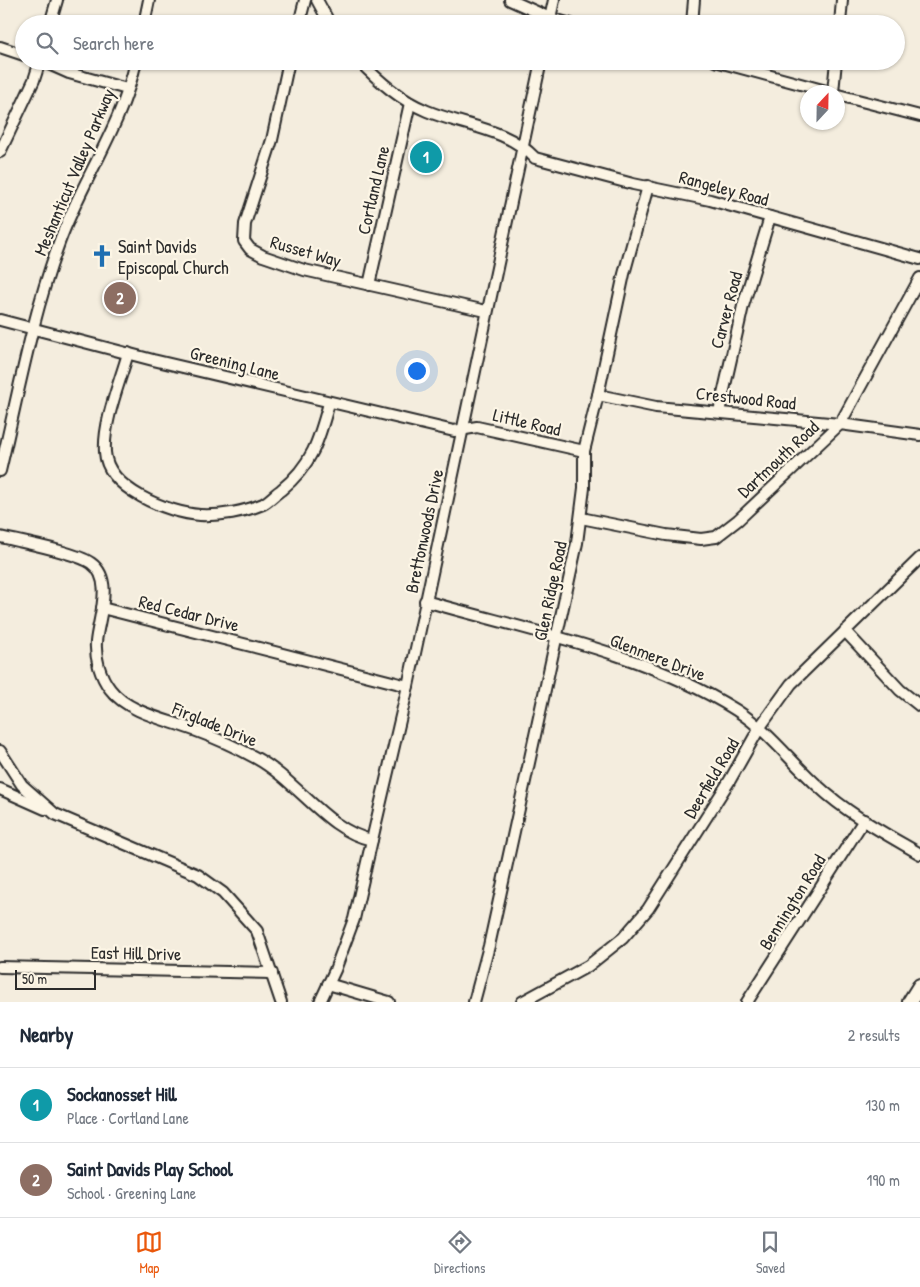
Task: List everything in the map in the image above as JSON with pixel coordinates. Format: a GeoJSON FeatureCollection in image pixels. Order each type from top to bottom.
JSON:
{"type":"FeatureCollection","features":[{"type":"Feature","properties":{"kind":"main road"},"geometry":{"type":"LineString","coordinates":[[910,1002],[920,986]]}},
{"type":"Feature","properties":{"kind":"street"},"geometry":{"type":"LineString","coordinates":[[53,15],[57,0]]}},
{"type":"Feature","properties":{"kind":"street"},"geometry":{"type":"LineString","coordinates":[[146,15],[149,0]]}},
{"type":"Feature","properties":{"kind":"street"},"geometry":{"type":"LineString","coordinates":[[301,15],[305,0]]}},
{"type":"Feature","properties":{"kind":"street"},"geometry":{"type":"LineString","coordinates":[[317,0],[325,15]]}},
{"type":"Feature","properties":{"kind":"street"},"geometry":{"type":"LineString","coordinates":[[510,0],[539,15]]}},
{"type":"Feature","properties":{"kind":"street"},"geometry":{"type":"LineString","coordinates":[[551,15],[554,0]]}},
{"type":"Feature","properties":{"kind":"street"},"geometry":{"type":"LineString","coordinates":[[693,15],[694,0]]}},
{"type":"Feature","properties":{"kind":"street"},"geometry":{"type":"LineString","coordinates":[[841,15],[842,0]]}},
{"type":"Feature","properties":{"kind":"street"},"geometry":{"type":"LineString","coordinates":[[0,47],[15,52]]}},
{"type":"Feature","properties":{"kind":"street"},"geometry":{"type":"LineString","coordinates":[[0,152],[38,70]]}},
{"type":"Feature","properties":{"kind":"street"},"geometry":{"type":"LineString","coordinates":[[62,70],[127,89]]}},
{"type":"Feature","properties":{"kind":"street","name":"Meshanticut Valley Parkway"},"geometry":{"type":"LineString","coordinates":[[0,471],[33,328],[59,242],[111,130],[133,70]]}},
{"type":"Feature","properties":{"kind":"street","name":"Russet Way"},"geometry":{"type":"LineString","coordinates":[[287,70],[272,140],[245,224],[244,241],[250,249],[263,256],[304,270],[486,311]]}},
{"type":"Feature","properties":{"kind":"street","name":"Rangeley Road"},"geometry":{"type":"LineString","coordinates":[[368,70],[384,85],[410,103],[428,112],[503,136],[523,146],[535,158],[710,200],[920,259]]}},
{"type":"Feature","properties":{"kind":"street","name":"Brettonwoods Drive"},"geometry":{"type":"LineString","coordinates":[[320,1002],[354,919],[408,686],[486,311],[539,70]]}},
{"type":"Feature","properties":{"kind":"street"},"geometry":{"type":"LineString","coordinates":[[749,70],[806,85]]}},
{"type":"Feature","properties":{"kind":"street"},"geometry":{"type":"LineString","coordinates":[[833,85],[835,70]]}},
{"type":"Feature","properties":{"kind":"street"},"geometry":{"type":"LineString","coordinates":[[845,96],[920,116]]}},
{"type":"Feature","properties":{"kind":"street","name":"Cortland Lane"},"geometry":{"type":"LineString","coordinates":[[369,285],[410,103]]}},
{"type":"Feature","properties":{"kind":"street","name":"Glen Ridge Road"},"geometry":{"type":"LineString","coordinates":[[474,1002],[557,639],[581,518],[584,452],[624,274],[648,186]]}},
{"type":"Feature","properties":{"kind":"street","name":"Carver Road"},"geometry":{"type":"LineString","coordinates":[[719,412],[742,306],[770,217]]}},
{"type":"Feature","properties":{"kind":"street","name":"Dartmouth Road"},"geometry":{"type":"LineString","coordinates":[[581,518],[666,535],[701,539],[716,537],[738,520],[840,424],[920,278]]}},
{"type":"Feature","properties":{"kind":"street","name":"Greening Lane"},"geometry":{"type":"LineString","coordinates":[[0,320],[329,403],[454,431],[463,428]]}},
{"type":"Feature","properties":{"kind":"street"},"geometry":{"type":"LineString","coordinates":[[128,353],[107,428],[105,453],[118,480],[137,494],[166,508],[199,515],[227,514],[264,503],[298,476],[317,446],[329,403]]}},
{"type":"Feature","properties":{"kind":"street","name":"Crestwood Road"},"geometry":{"type":"LineString","coordinates":[[598,395],[656,406],[840,424],[920,435]]}},
{"type":"Feature","properties":{"kind":"street","name":"Little Road"},"geometry":{"type":"LineString","coordinates":[[463,428],[477,426],[584,452]]}},
{"type":"Feature","properties":{"kind":"street"},"geometry":{"type":"LineString","coordinates":[[0,537],[91,563],[97,569],[102,583],[104,593],[102,608]]}},
{"type":"Feature","properties":{"kind":"street","name":"Deerfield Road"},"geometry":{"type":"LineString","coordinates":[[522,1002],[588,966],[623,938],[648,909],[730,780],[760,726],[791,684],[920,558]]}},
{"type":"Feature","properties":{"kind":"street","name":"Glenmere Drive"},"geometry":{"type":"LineString","coordinates":[[426,601],[557,639],[671,675],[704,690],[760,726],[819,788],[864,820],[920,854]]}},
{"type":"Feature","properties":{"kind":"street","name":"Red Cedar Drive"},"geometry":{"type":"LineString","coordinates":[[102,608],[408,686]]}},
{"type":"Feature","properties":{"kind":"street","name":"Firglade Drive"},"geometry":{"type":"LineString","coordinates":[[102,608],[96,644],[98,662],[111,690],[152,716],[229,743],[260,760],[293,784],[344,830],[358,837],[372,840]]}},
{"type":"Feature","properties":{"kind":"street"},"geometry":{"type":"LineString","coordinates":[[845,632],[900,690],[920,706]]}},
{"type":"Feature","properties":{"kind":"street"},"geometry":{"type":"LineString","coordinates":[[0,751],[22,785],[55,814]]}},
{"type":"Feature","properties":{"kind":"street"},"geometry":{"type":"LineString","coordinates":[[0,789],[198,875],[223,893],[257,931],[281,1002]]}},
{"type":"Feature","properties":{"kind":"street","name":"Bennington Road"},"geometry":{"type":"LineString","coordinates":[[748,1002],[864,820]]}},
{"type":"Feature","properties":{"kind":"street","name":"East Hill Drive"},"geometry":{"type":"LineString","coordinates":[[0,967],[272,973]]}},
{"type":"Feature","properties":{"kind":"street"},"geometry":{"type":"LineString","coordinates":[[328,984],[389,1002]]}},
{"type":"Feature","properties":{"kind":"place","name":"Sockanosset Hill"},"geometry":{"type":"Point","coordinates":[426,157]}},
{"type":"Feature","properties":{"kind":"place","name":"Saint Davids Episcopal Church"},"geometry":{"type":"Point","coordinates":[102,256]}},
{"type":"Feature","properties":{"kind":"place","name":"Saint Davids Play School"},"geometry":{"type":"Point","coordinates":[120,298]}}]}
